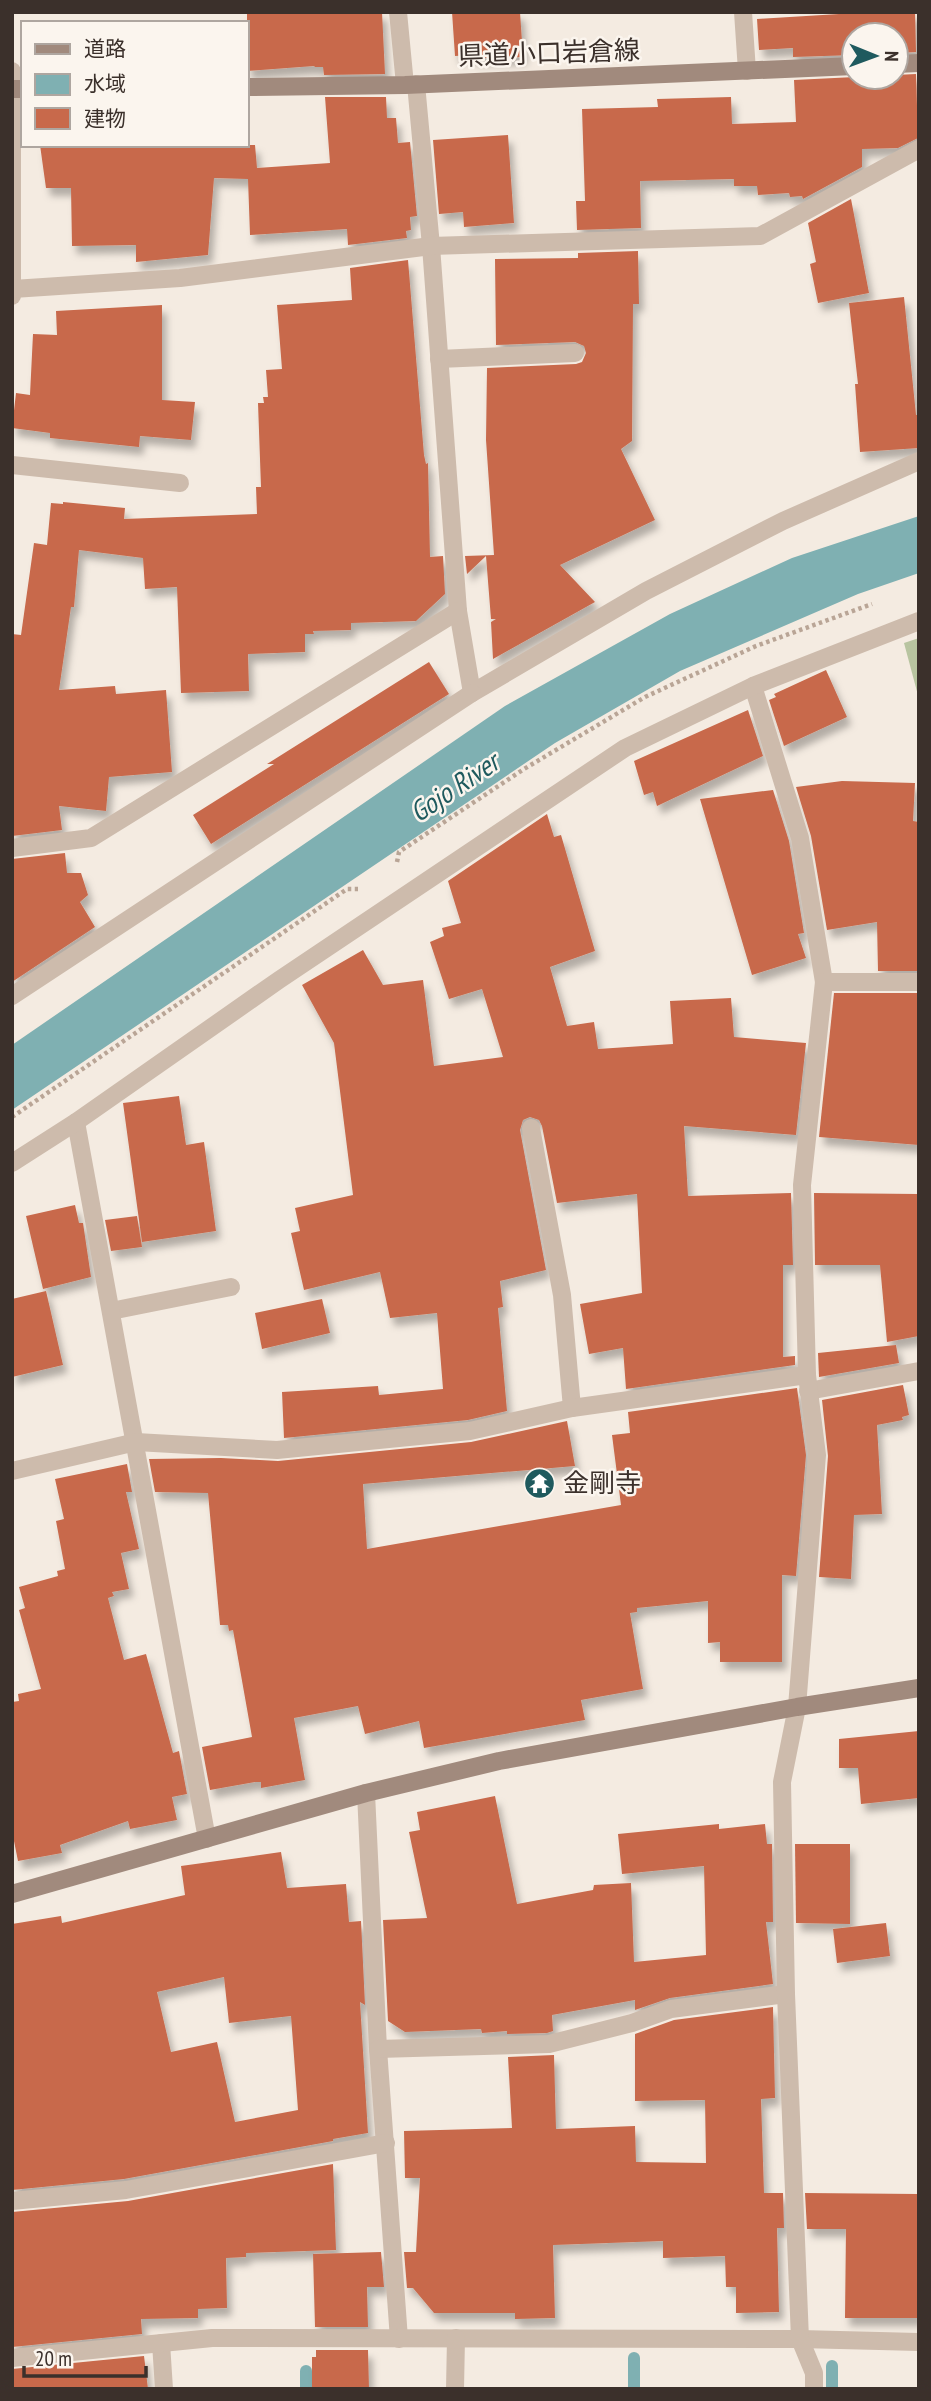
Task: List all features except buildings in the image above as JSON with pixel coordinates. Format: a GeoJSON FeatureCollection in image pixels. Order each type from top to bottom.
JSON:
{"type":"FeatureCollection","features":[{"type":"Feature","properties":{"kind":"street"},"geometry":{"type":"LineString","coordinates":[[398,12],[411,85],[431,246],[458,611],[472,693]]}},
{"type":"Feature","properties":{"kind":"street"},"geometry":{"type":"LineString","coordinates":[[743,12],[747,71]]}},
{"type":"Feature","properties":{"kind":"street","name":"県道小口岩倉線"},"geometry":{"type":"LineString","coordinates":[[248,87],[411,85],[840,67]]}},
{"type":"Feature","properties":{"kind":"street"},"geometry":{"type":"LineString","coordinates":[[12,71],[16,89],[12,296]]}},
{"type":"Feature","properties":{"kind":"street"},"geometry":{"type":"LineString","coordinates":[[13,289],[180,278],[431,246],[760,236],[919,149]]}},
{"type":"Feature","properties":{"kind":"street"},"geometry":{"type":"LineString","coordinates":[[439,359],[575,353]]}},
{"type":"Feature","properties":{"kind":"street"},"geometry":{"type":"LineString","coordinates":[[12,996],[472,693],[646,591],[783,521],[919,461]]}},
{"type":"Feature","properties":{"kind":"street"},"geometry":{"type":"LineString","coordinates":[[12,465],[180,483]]}},
{"type":"Feature","properties":{"kind":"street"},"geometry":{"type":"LineString","coordinates":[[12,848],[91,838],[458,611]]}},
{"type":"Feature","properties":{"kind":"street"},"geometry":{"type":"LineString","coordinates":[[12,1163],[625,748],[753,687],[919,621]]}},
{"type":"Feature","properties":{"kind":"street"},"geometry":{"type":"LineString","coordinates":[[753,687],[800,838],[824,982],[802,1185],[807,1383],[817,1455],[797,1707],[782,1782],[786,1994],[800,2339],[814,2373],[814,2389]]}},
{"type":"Feature","properties":{"kind":"street"},"geometry":{"type":"LineString","coordinates":[[824,982],[919,982]]}},
{"type":"Feature","properties":{"kind":"street"},"geometry":{"type":"LineString","coordinates":[[76,1122],[207,1839]]}},
{"type":"Feature","properties":{"kind":"street"},"geometry":{"type":"LineString","coordinates":[[531,1128],[562,1295],[572,1408]]}},
{"type":"Feature","properties":{"kind":"street"},"geometry":{"type":"LineString","coordinates":[[111,1311],[231,1287]]}},
{"type":"Feature","properties":{"kind":"street"},"geometry":{"type":"LineString","coordinates":[[12,1471],[136,1442],[278,1450],[470,1431],[572,1408],[919,1371]]}},
{"type":"Feature","properties":{"kind":"street"},"geometry":{"type":"LineString","coordinates":[[12,1894],[366,1793],[499,1761],[797,1707],[919,1688]]}},
{"type":"Feature","properties":{"kind":"street"},"geometry":{"type":"LineString","coordinates":[[366,1793],[378,2049],[399,2339]]}},
{"type":"Feature","properties":{"kind":"street"},"geometry":{"type":"LineString","coordinates":[[378,2049],[549,2044],[632,2023],[671,2008],[786,1994]]}},
{"type":"Feature","properties":{"kind":"street"},"geometry":{"type":"LineString","coordinates":[[12,2201],[126,2190],[386,2143]]}},
{"type":"Feature","properties":{"kind":"street"},"geometry":{"type":"LineString","coordinates":[[12,2358],[212,2338],[800,2339],[919,2342]]}},
{"type":"Feature","properties":{"kind":"street"},"geometry":{"type":"LineString","coordinates":[[455,2389],[456,2339]]}},
{"type":"Feature","properties":{"kind":"street"},"geometry":{"type":"LineString","coordinates":[[161,2343],[164,2389]]}},
{"type":"Feature","properties":{"kind":"green space"},"geometry":{"type":"Polygon","coordinates":[[[919,638],[919,699],[904,643],[919,638]]]}},
{"type":"Feature","properties":{"kind":"water","name":"Gojo River"},"geometry":{"type":"Polygon","coordinates":[[[919,516],[919,573],[858,594],[680,671],[555,743],[12,1110],[12,1045],[505,706],[670,614],[792,558],[919,516]]]}},
{"type":"Feature","properties":{"kind":"waterway"},"geometry":{"type":"LineString","coordinates":[[634,2358],[634,2389]]}},
{"type":"Feature","properties":{"kind":"waterway"},"geometry":{"type":"LineString","coordinates":[[832,2366],[832,2389]]}},
{"type":"Feature","properties":{"kind":"waterway"},"geometry":{"type":"LineString","coordinates":[[306,2371],[306,2389]]}},
{"type":"Feature","properties":{"kind":"place","name":"金剛寺"},"geometry":{"type":"Point","coordinates":[540,1483]}}]}
